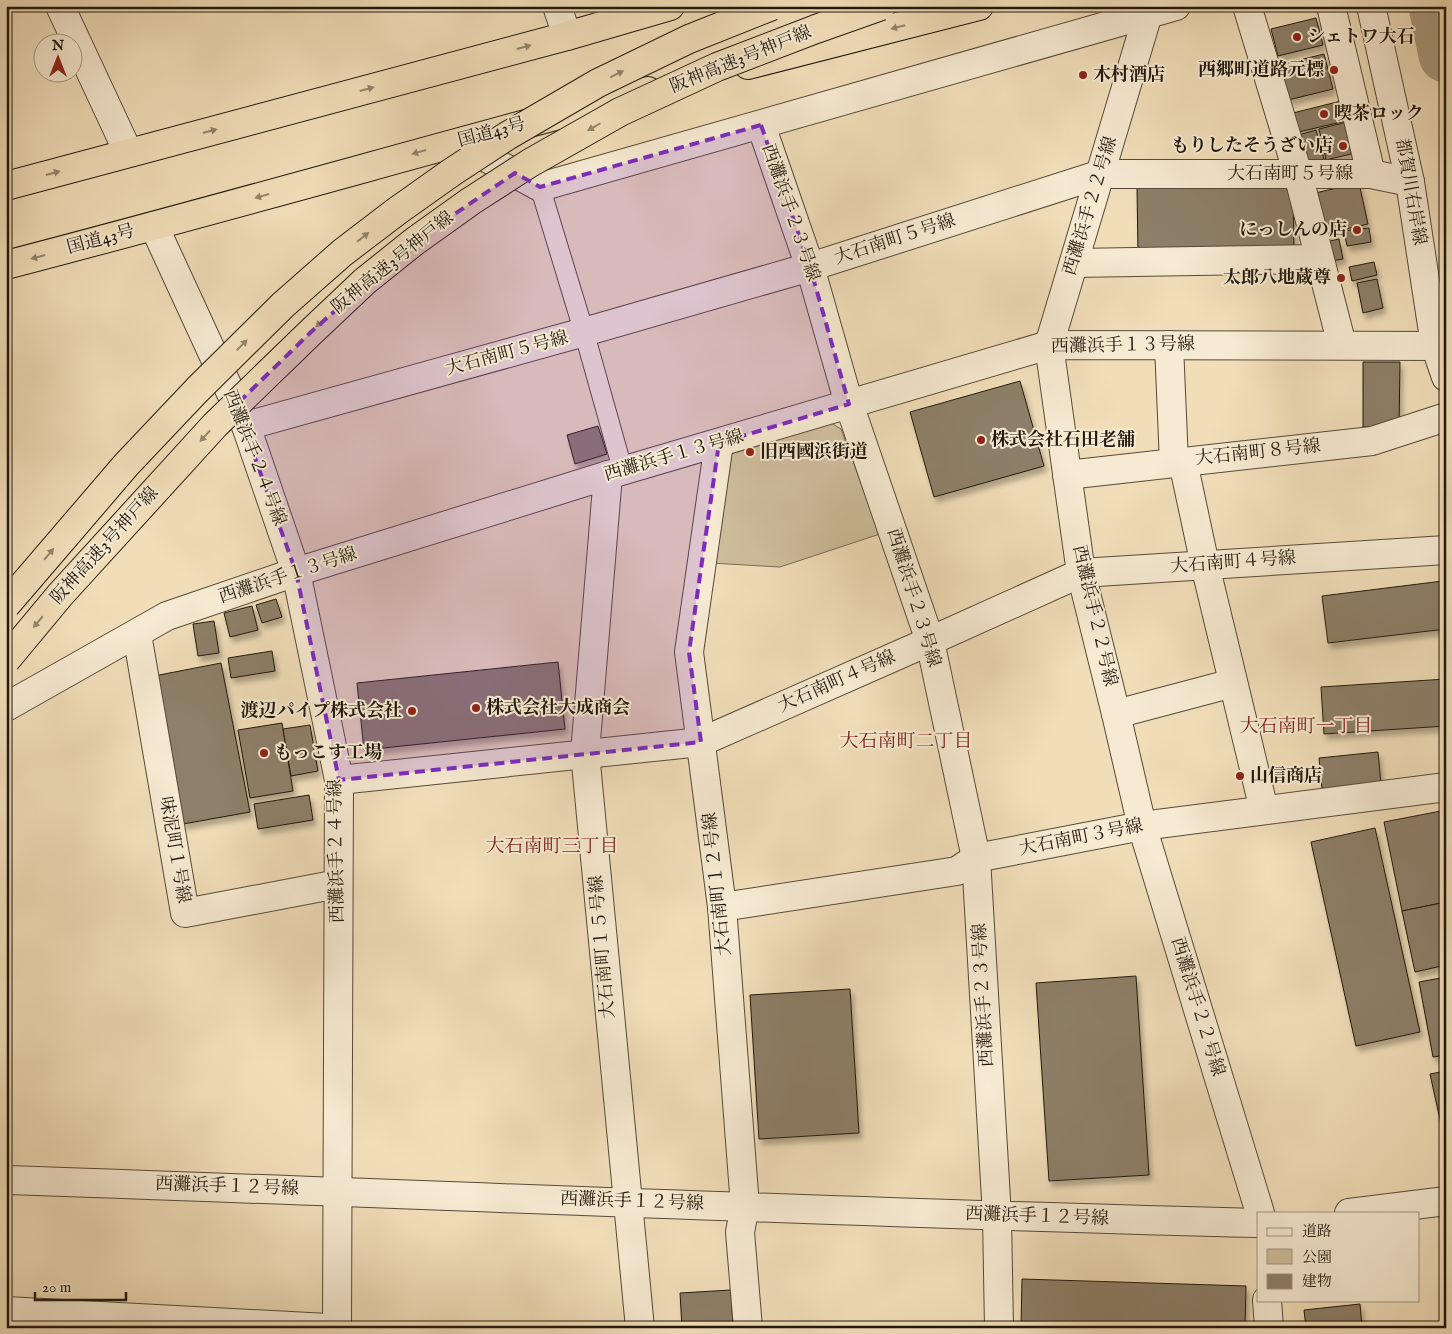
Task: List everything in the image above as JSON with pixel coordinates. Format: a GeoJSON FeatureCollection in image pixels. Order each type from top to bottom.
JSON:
{"type":"FeatureCollection","features":[{"type":"Feature","properties":{"kind":"highway"},"geometry":{"type":"LineString","coordinates":[[6,186],[567,36],[670,6]]}},
{"type":"Feature","properties":{"kind":"highway","name":"阪神高速3号神戸線"},"geometry":{"type":"LineString","coordinates":[[6,605],[126,465],[197,390],[283,304],[342,253],[452,172],[507,136],[598,83],[690,38],[772,6]]}},
{"type":"Feature","properties":{"kind":"highway","name":"阪神高速3号神戸線"},"geometry":{"type":"LineString","coordinates":[[6,660],[66,588],[215,426],[365,281],[415,241],[471,201],[521,169],[620,112],[717,67],[881,6]]}},
{"type":"Feature","properties":{"kind":"highway","name":"国道43号"},"geometry":{"type":"LineString","coordinates":[[6,265],[457,142],[979,6]]}},
{"type":"Feature","properties":{"kind":"street"},"geometry":{"type":"LineString","coordinates":[[60,6],[128,152]]}},
{"type":"Feature","properties":{"kind":"street"},"geometry":{"type":"LineString","coordinates":[[556,6],[567,36]]}},
{"type":"Feature","properties":{"kind":"street"},"geometry":{"type":"LineString","coordinates":[[457,142],[540,187],[1176,6]]}},
{"type":"Feature","properties":{"kind":"street"},"geometry":{"type":"LineString","coordinates":[[1247,6],[1298,174],[1342,345]]}},
{"type":"Feature","properties":{"kind":"street"},"geometry":{"type":"LineString","coordinates":[[1332,6],[1371,174]]}},
{"type":"Feature","properties":{"kind":"street","name":"都賀川右岸線"},"geometry":{"type":"LineString","coordinates":[[1371,6],[1410,182],[1446,377]]}},
{"type":"Feature","properties":{"kind":"street","name":"西灘浜手２２号線"},"geometry":{"type":"LineString","coordinates":[[1148,14],[1049,345],[1081,572],[1142,826],[1260,1212]]}},
{"type":"Feature","properties":{"kind":"street","name":"西灘浜手２３号線"},"geometry":{"type":"LineString","coordinates":[[761,125],[810,267],[849,404],[930,641],[976,858],[997,1216],[999,1328]]}},
{"type":"Feature","properties":{"kind":"street","name":"大石南町５号線"},"geometry":{"type":"LineString","coordinates":[[246,426],[810,267],[1100,174],[1371,174],[1410,182]]}},
{"type":"Feature","properties":{"kind":"street","name":"西灘浜手２４号線"},"geometry":{"type":"LineString","coordinates":[[154,226],[246,426],[296,572],[339,780],[337,1328]]}},
{"type":"Feature","properties":{"kind":"street"},"geometry":{"type":"LineString","coordinates":[[1074,263],[1319,259]]}},
{"type":"Feature","properties":{"kind":"street","name":"西灘浜手１３号線"},"geometry":{"type":"LineString","coordinates":[[6,707],[167,616],[296,572],[615,473],[1049,345],[1440,346]]}},
{"type":"Feature","properties":{"kind":"street"},"geometry":{"type":"LineString","coordinates":[[1169,345],[1178,462],[1205,565],[1264,810]]}},
{"type":"Feature","properties":{"kind":"street","name":"大石南町８号線"},"geometry":{"type":"LineString","coordinates":[[1067,475],[1372,441],[1446,417]]}},
{"type":"Feature","properties":{"kind":"street","name":"大石南町１２号線"},"geometry":{"type":"LineString","coordinates":[[720,443],[690,652],[722,906],[745,1206],[740,1232],[748,1328]]}},
{"type":"Feature","properties":{"kind":"street","name":"大石南町１５号線"},"geometry":{"type":"LineString","coordinates":[[615,473],[585,753],[640,1328]]}},
{"type":"Feature","properties":{"kind":"street","name":"大石南町４号線"},"geometry":{"type":"LineString","coordinates":[[339,780],[701,742],[1081,572],[1446,550]]}},
{"type":"Feature","properties":{"kind":"street","name":"味泥町１号線"},"geometry":{"type":"LineString","coordinates":[[137,634],[185,913],[338,884]]}},
{"type":"Feature","properties":{"kind":"street"},"geometry":{"type":"LineString","coordinates":[[1116,714],[1233,683]]}},
{"type":"Feature","properties":{"kind":"street","name":"大石南町３号線"},"geometry":{"type":"LineString","coordinates":[[722,906],[957,871],[976,858],[1142,826],[1446,787]]}},
{"type":"Feature","properties":{"kind":"street","name":"西灘浜手１２号線"},"geometry":{"type":"LineString","coordinates":[[6,1180],[997,1216],[1257,1223]]}},
{"type":"Feature","properties":{"kind":"street"},"geometry":{"type":"LineString","coordinates":[[1357,1212],[1446,1201]]}},
{"type":"Feature","properties":{"kind":"street"},"geometry":{"type":"LineString","coordinates":[[1268,1302],[1269,1328]]}},
{"type":"Feature","properties":{"kind":"street"},"geometry":{"type":"LineString","coordinates":[[6,1311],[328,1328]]}},
{"type":"Feature","properties":{"kind":"lane"},"geometry":{"type":"LineString","coordinates":[[540,187],[584,332],[615,473]]}},
{"type":"Feature","properties":{"kind":"highlighted area"},"geometry":{"type":"Polygon","coordinates":[[[761,125],[810,267],[849,404],[719,443],[689,652],[701,742],[339,780],[296,572],[236,405],[311,332],[415,241],[515,173],[540,187],[761,125]]]}},
{"type":"Feature","properties":{"kind":"green space"},"geometry":{"type":"Polygon","coordinates":[[[828,421],[841,429],[880,534],[780,567],[710,563],[729,452],[828,421]]]}},
{"type":"Feature","properties":{"kind":"building","name":"シェトワ大石"},"geometry":{"type":"Polygon","coordinates":[[[1316,18],[1323,45],[1278,56],[1271,29],[1316,18]]]}},
{"type":"Feature","properties":{"kind":"building"},"geometry":{"type":"Polygon","coordinates":[[[1324,54],[1333,89],[1288,100],[1279,65],[1324,54]]]}},
{"type":"Feature","properties":{"kind":"building"},"geometry":{"type":"Polygon","coordinates":[[[1341,101],[1346,121],[1294,133],[1289,114],[1341,101]]]}},
{"type":"Feature","properties":{"kind":"building"},"geometry":{"type":"Polygon","coordinates":[[[1347,122],[1355,153],[1326,160],[1319,129],[1347,122]]]}},
{"type":"Feature","properties":{"kind":"building"},"geometry":{"type":"Polygon","coordinates":[[[1316,130],[1324,159],[1302,165],[1295,136],[1316,130]]]}},
{"type":"Feature","properties":{"kind":"building"},"geometry":{"type":"Polygon","coordinates":[[[1359,183],[1368,224],[1324,234],[1315,193],[1359,183]]]}},
{"type":"Feature","properties":{"kind":"building"},"geometry":{"type":"Polygon","coordinates":[[[1293,186],[1294,251],[1138,253],[1137,187],[1293,186]]]}},
{"type":"Feature","properties":{"kind":"building"},"geometry":{"type":"Polygon","coordinates":[[[1369,228],[1371,242],[1347,246],[1344,231],[1369,228]]]}},
{"type":"Feature","properties":{"kind":"building"},"geometry":{"type":"Polygon","coordinates":[[[1339,239],[1343,259],[1330,261],[1326,242],[1339,239]]]}},
{"type":"Feature","properties":{"kind":"building"},"geometry":{"type":"Polygon","coordinates":[[[1374,262],[1377,275],[1352,281],[1349,267],[1374,262]]]}},
{"type":"Feature","properties":{"kind":"building"},"geometry":{"type":"Polygon","coordinates":[[[1377,279],[1383,308],[1363,313],[1357,283],[1377,279]]]}},
{"type":"Feature","properties":{"kind":"building"},"geometry":{"type":"Polygon","coordinates":[[[1363,362],[1400,362],[1399,427],[1363,427],[1363,362]]]}},
{"type":"Feature","properties":{"kind":"building"},"geometry":{"type":"Polygon","coordinates":[[[1020,381],[1044,466],[934,497],[910,412],[1020,381]]]}},
{"type":"Feature","properties":{"kind":"building"},"geometry":{"type":"Polygon","coordinates":[[[598,426],[607,454],[575,464],[567,435],[598,426]]]}},
{"type":"Feature","properties":{"kind":"building"},"geometry":{"type":"Polygon","coordinates":[[[1443,581],[1446,601],[1446,629],[1328,643],[1322,596],[1443,581]]]}},
{"type":"Feature","properties":{"kind":"building"},"geometry":{"type":"Polygon","coordinates":[[[276,599],[282,617],[262,623],[256,605],[276,599]]]}},
{"type":"Feature","properties":{"kind":"building"},"geometry":{"type":"Polygon","coordinates":[[[252,606],[258,630],[230,637],[224,613],[252,606]]]}},
{"type":"Feature","properties":{"kind":"building"},"geometry":{"type":"Polygon","coordinates":[[[214,621],[219,653],[198,656],[193,624],[214,621]]]}},
{"type":"Feature","properties":{"kind":"building"},"geometry":{"type":"Polygon","coordinates":[[[272,651],[275,671],[231,678],[228,658],[272,651]]]}},
{"type":"Feature","properties":{"kind":"building"},"geometry":{"type":"Polygon","coordinates":[[[558,662],[565,729],[364,750],[357,683],[558,662]]]}},
{"type":"Feature","properties":{"kind":"building"},"geometry":{"type":"Polygon","coordinates":[[[221,663],[250,812],[183,824],[154,676],[221,663]]]}},
{"type":"Feature","properties":{"kind":"building"},"geometry":{"type":"Polygon","coordinates":[[[1446,679],[1446,726],[1324,734],[1321,687],[1446,679]]]}},
{"type":"Feature","properties":{"kind":"building","name":"もっこす工場"},"geometry":{"type":"Polygon","coordinates":[[[282,723],[293,791],[250,798],[238,730],[282,723]]]}},
{"type":"Feature","properties":{"kind":"building"},"geometry":{"type":"Polygon","coordinates":[[[310,725],[318,771],[291,776],[283,729],[310,725]]]}},
{"type":"Feature","properties":{"kind":"building"},"geometry":{"type":"Polygon","coordinates":[[[1378,752],[1381,783],[1322,789],[1319,758],[1378,752]]]}},
{"type":"Feature","properties":{"kind":"building"},"geometry":{"type":"Polygon","coordinates":[[[309,795],[313,820],[258,829],[254,804],[309,795]]]}},
{"type":"Feature","properties":{"kind":"building"},"geometry":{"type":"Polygon","coordinates":[[[1446,810],[1446,902],[1402,911],[1384,822],[1446,810]]]}},
{"type":"Feature","properties":{"kind":"building"},"geometry":{"type":"Polygon","coordinates":[[[1375,828],[1420,1032],[1356,1046],[1311,842],[1375,828]]]}},
{"type":"Feature","properties":{"kind":"building"},"geometry":{"type":"Polygon","coordinates":[[[1446,902],[1446,965],[1415,972],[1402,911],[1446,902]]]}},
{"type":"Feature","properties":{"kind":"building"},"geometry":{"type":"Polygon","coordinates":[[[1136,976],[1149,1175],[1049,1181],[1036,983],[1136,976]]]}},
{"type":"Feature","properties":{"kind":"building"},"geometry":{"type":"Polygon","coordinates":[[[1446,977],[1446,1055],[1433,1057],[1419,982],[1446,977]]]}},
{"type":"Feature","properties":{"kind":"building"},"geometry":{"type":"Polygon","coordinates":[[[850,989],[859,1133],[759,1139],[750,995],[850,989]]]}},
{"type":"Feature","properties":{"kind":"building"},"geometry":{"type":"Polygon","coordinates":[[[1446,1071],[1446,1147],[1430,1074],[1446,1071]]]}},
{"type":"Feature","properties":{"kind":"building"},"geometry":{"type":"Polygon","coordinates":[[[1022,1279],[1246,1286],[1245,1328],[1021,1328],[1022,1279]]]}},
{"type":"Feature","properties":{"kind":"building"},"geometry":{"type":"Polygon","coordinates":[[[731,1290],[733,1328],[682,1328],[680,1293],[731,1290]]]}},
{"type":"Feature","properties":{"kind":"building"},"geometry":{"type":"Polygon","coordinates":[[[1360,1304],[1362,1328],[1306,1328],[1304,1310],[1360,1304]]]}},
{"type":"Feature","properties":{"kind":"waterway"},"geometry":{"type":"LineString","coordinates":[[1436,6],[1446,55]]}},
{"type":"Feature","properties":{"kind":"place","name":"シェトワ大石"},"geometry":{"type":"Point","coordinates":[1297,37]}},
{"type":"Feature","properties":{"kind":"place","name":"西郷町道路元標"},"geometry":{"type":"Point","coordinates":[1334,70]}},
{"type":"Feature","properties":{"kind":"place","name":"木村酒店"},"geometry":{"type":"Point","coordinates":[1083,75]}},
{"type":"Feature","properties":{"kind":"place","name":"喫茶ロック"},"geometry":{"type":"Point","coordinates":[1324,114]}},
{"type":"Feature","properties":{"kind":"place","name":"もりしたそうざい店"},"geometry":{"type":"Point","coordinates":[1343,146]}},
{"type":"Feature","properties":{"kind":"place","name":"にっしんの店"},"geometry":{"type":"Point","coordinates":[1357,230]}},
{"type":"Feature","properties":{"kind":"place","name":"太郎八地蔵尊"},"geometry":{"type":"Point","coordinates":[1341,278]}},
{"type":"Feature","properties":{"kind":"place","name":"株式会社石田老舗"},"geometry":{"type":"Point","coordinates":[981,440]}},
{"type":"Feature","properties":{"kind":"place","name":"旧西國浜街道"},"geometry":{"type":"Point","coordinates":[750,452]}},
{"type":"Feature","properties":{"kind":"place","name":"株式会社大成商会"},"geometry":{"type":"Point","coordinates":[476,708]}},
{"type":"Feature","properties":{"kind":"place","name":"渡辺パイプ株式会社"},"geometry":{"type":"Point","coordinates":[412,711]}},
{"type":"Feature","properties":{"kind":"place","name":"もっこす工場"},"geometry":{"type":"Point","coordinates":[264,753]}},
{"type":"Feature","properties":{"kind":"place","name":"山信商店"},"geometry":{"type":"Point","coordinates":[1240,776]}},
{"type":"Feature","properties":{"kind":"district","name":"大石南町一丁目"},"geometry":{"type":"Point","coordinates":[1306,727]}},
{"type":"Feature","properties":{"kind":"district","name":"大石南町二丁目"},"geometry":{"type":"Point","coordinates":[906,742]}},
{"type":"Feature","properties":{"kind":"district","name":"大石南町三丁目"},"geometry":{"type":"Point","coordinates":[552,847]}}]}
